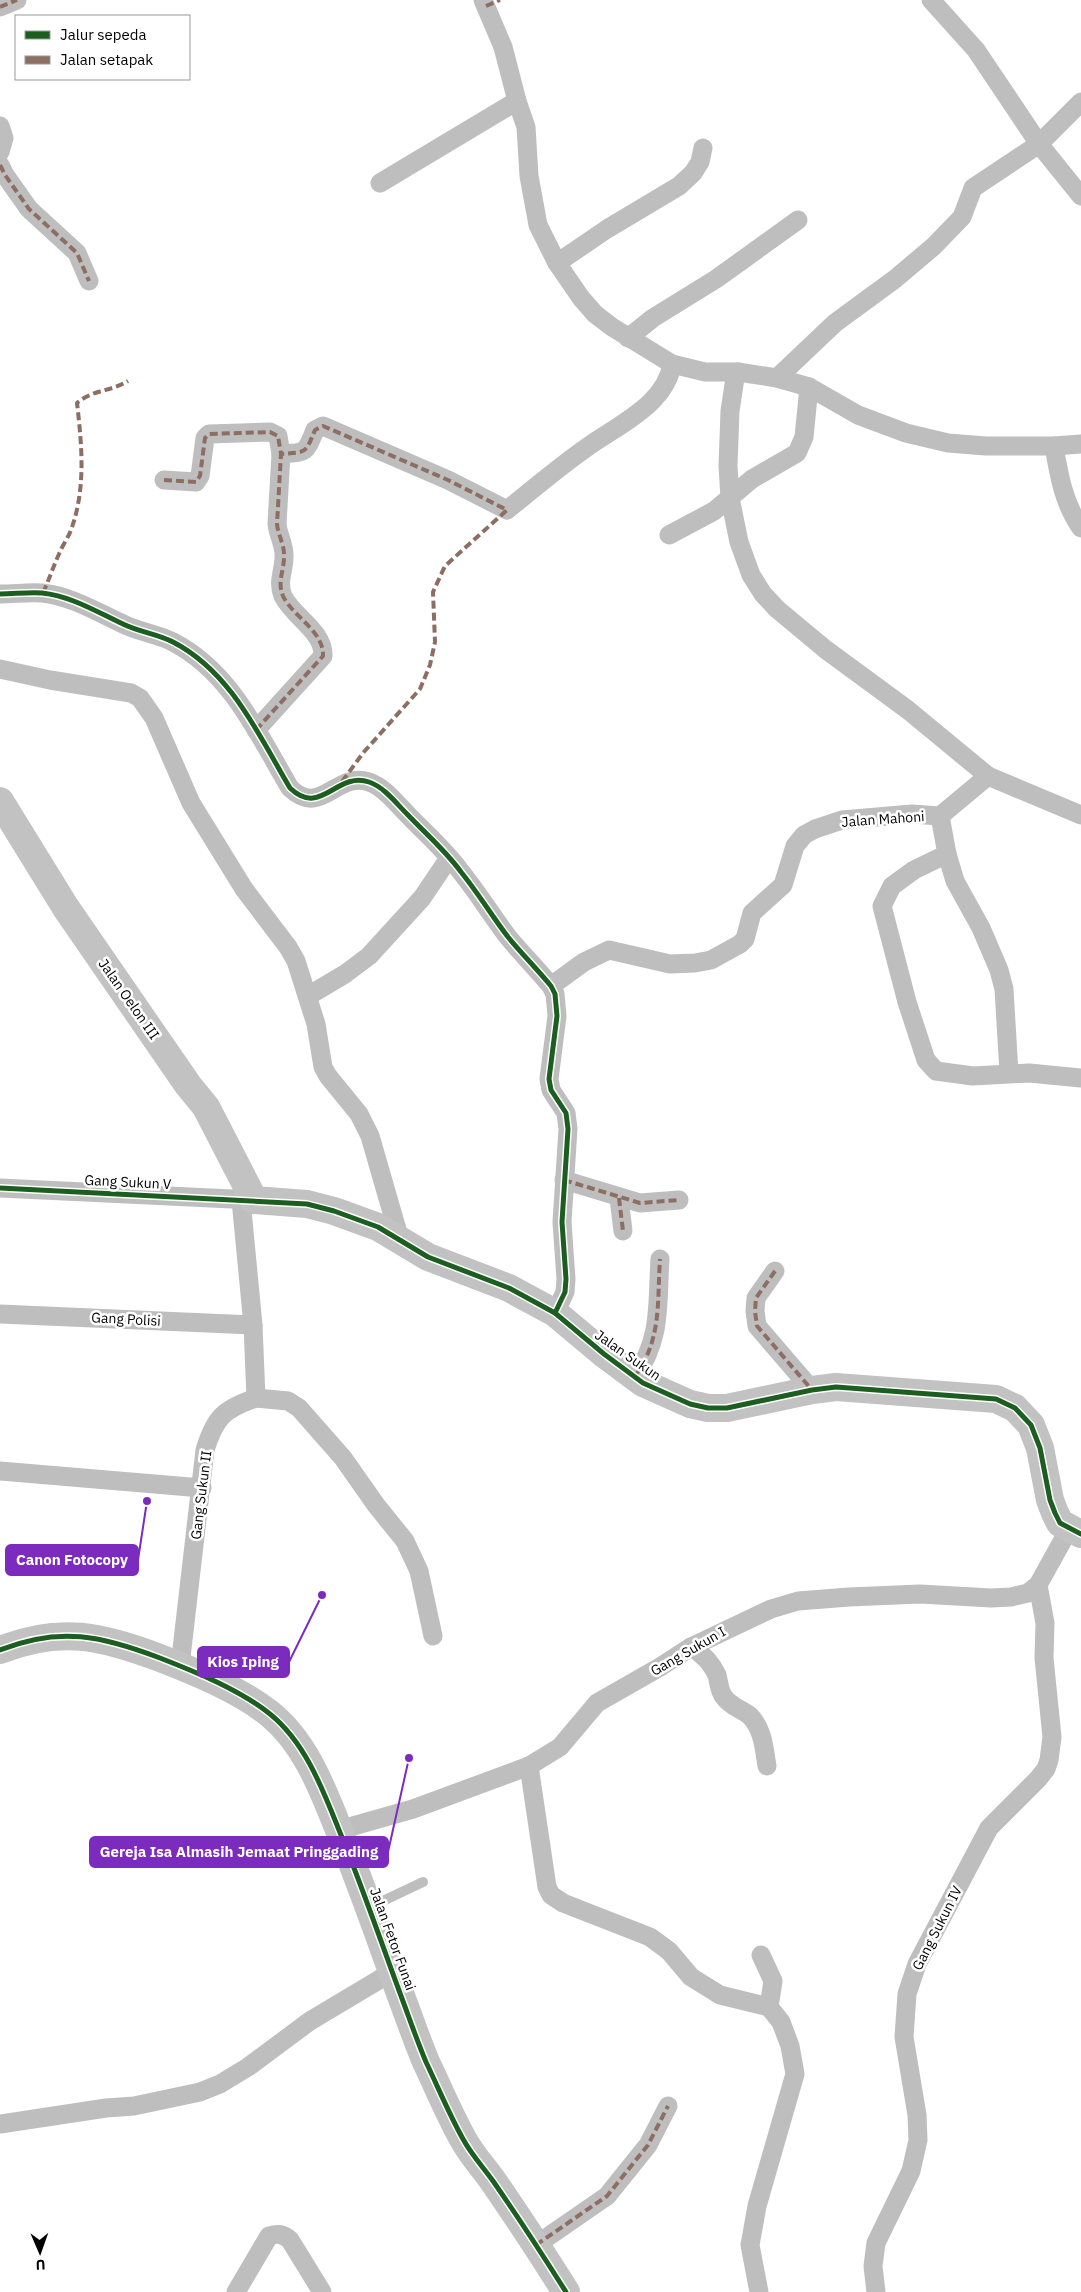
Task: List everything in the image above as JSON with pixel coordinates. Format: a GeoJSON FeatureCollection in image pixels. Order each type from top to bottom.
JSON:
{"type":"FeatureCollection","features":[{"type":"Feature","properties":{"kind":"street"},"geometry":{"type":"LineString","coordinates":[[0,7],[17,0]]}},
{"type":"Feature","properties":{"kind":"street"},"geometry":{"type":"LineString","coordinates":[[931,0],[976,50],[1039,144],[1081,196]]}},
{"type":"Feature","properties":{"kind":"street"},"geometry":{"type":"LineString","coordinates":[[490,2],[526,127],[533,208],[538,225],[557,262],[581,298],[596,314],[628,338],[672,364],[705,372],[738,372],[776,378],[808,387],[858,415],[906,433],[948,443],[1054,446],[1081,444]]}},
{"type":"Feature","properties":{"kind":"street"},"geometry":{"type":"LineString","coordinates":[[380,183],[517,101]]}},
{"type":"Feature","properties":{"kind":"street"},"geometry":{"type":"LineString","coordinates":[[776,378],[835,323],[895,279],[934,246],[962,217],[973,188],[1039,144],[1081,102]]}},
{"type":"Feature","properties":{"kind":"street"},"geometry":{"type":"LineString","coordinates":[[0,126],[4,138],[0,152]]}},
{"type":"Feature","properties":{"kind":"street"},"geometry":{"type":"LineString","coordinates":[[557,262],[607,229],[679,186],[693,173],[700,162],[704,148]]}},
{"type":"Feature","properties":{"kind":"street"},"geometry":{"type":"LineString","coordinates":[[0,165],[29,209],[77,253],[89,281]]}},
{"type":"Feature","properties":{"kind":"street"},"geometry":{"type":"LineString","coordinates":[[628,338],[653,318],[716,279],[798,220]]}},
{"type":"Feature","properties":{"kind":"street"},"geometry":{"type":"LineString","coordinates":[[281,454],[301,453],[306,450],[315,430],[323,426],[473,491],[507,510],[586,448],[634,416],[659,391],[670,373],[672,364]]}},
{"type":"Feature","properties":{"kind":"street"},"geometry":{"type":"LineString","coordinates":[[738,372],[735,378],[730,411],[728,466],[730,498],[739,542],[751,574],[763,594],[777,609],[825,649],[908,710],[988,776],[1081,815]]}},
{"type":"Feature","properties":{"kind":"street"},"geometry":{"type":"LineString","coordinates":[[669,534],[714,512],[752,479],[797,453],[805,430],[808,387]]}},
{"type":"Feature","properties":{"kind":"street"},"geometry":{"type":"LineString","coordinates":[[164,480],[196,482],[200,476],[205,438],[209,434],[270,432],[278,436],[281,454],[277,524],[284,557],[280,586],[284,598],[321,642],[323,656],[256,730]]}},
{"type":"Feature","properties":{"kind":"street"},"geometry":{"type":"LineString","coordinates":[[1054,446],[1062,492],[1071,514],[1081,528]]}},
{"type":"Feature","properties":{"kind":"street"},"geometry":{"type":"LineString","coordinates":[[0,594],[43,593],[68,599],[90,607],[125,625],[172,641],[199,658],[219,677],[256,730],[290,788],[300,797],[315,798],[349,782],[369,782],[386,793],[449,858],[508,936],[551,986],[555,994],[557,1016],[549,1079],[551,1090],[566,1113],[568,1122],[562,1222],[566,1279],[561,1303],[555,1313]]}},
{"type":"Feature","properties":{"kind":"street"},"geometry":{"type":"LineString","coordinates":[[0,669],[50,680],[119,690],[140,698],[154,718],[190,803],[244,889],[288,947],[296,961],[316,1024],[323,1067],[328,1076],[359,1114],[370,1136],[400,1240]]}},
{"type":"Feature","properties":{"kind":"street","name":"Jalan Mahoni"},"geometry":{"type":"LineString","coordinates":[[551,986],[584,962],[609,950],[670,964],[711,960],[740,944],[745,939],[752,913],[783,886],[795,846],[804,836],[815,829],[842,820],[912,814],[940,816],[988,776]]}},
{"type":"Feature","properties":{"kind":"street","name":"Jalan Oelon III"},"geometry":{"type":"LineString","coordinates":[[0,801],[66,908],[206,1107],[247,1200]]}},
{"type":"Feature","properties":{"kind":"street"},"geometry":{"type":"LineString","coordinates":[[940,816],[947,854],[955,881],[981,928],[999,970],[1004,989],[1009,1073]]}},
{"type":"Feature","properties":{"kind":"street"},"geometry":{"type":"LineString","coordinates":[[947,854],[914,870],[892,886],[882,906],[907,1002],[926,1060],[936,1071],[973,1076],[1009,1073],[1057,1074],[1081,1078]]}},
{"type":"Feature","properties":{"kind":"street"},"geometry":{"type":"LineString","coordinates":[[308,996],[345,974],[369,956],[422,898],[449,858]]}},
{"type":"Feature","properties":{"kind":"street"},"geometry":{"type":"LineString","coordinates":[[564,1180],[640,1204],[679,1200]]}},
{"type":"Feature","properties":{"kind":"street","name":"Gang Sukun V"},"geometry":{"type":"LineString","coordinates":[[0,1188],[247,1200]]}},
{"type":"Feature","properties":{"kind":"street"},"geometry":{"type":"LineString","coordinates":[[619,1198],[623,1231]]}},
{"type":"Feature","properties":{"kind":"street"},"geometry":{"type":"LineString","coordinates":[[247,1200],[256,1398],[288,1401],[298,1408],[343,1458],[376,1505],[400,1534],[413,1555],[419,1571],[433,1636]]}},
{"type":"Feature","properties":{"kind":"street","name":"Jalan Sukun"},"geometry":{"type":"LineString","coordinates":[[247,1200],[307,1204],[334,1211],[378,1227],[428,1257],[509,1288],[555,1313],[604,1354],[643,1383],[690,1404],[708,1408],[727,1408],[812,1390],[836,1387],[996,1399],[1015,1408],[1030,1425],[1040,1448],[1054,1513],[1060,1523],[1075,1531]]}},
{"type":"Feature","properties":{"kind":"street"},"geometry":{"type":"LineString","coordinates":[[635,1376],[644,1364],[654,1341],[660,1259]]}},
{"type":"Feature","properties":{"kind":"street"},"geometry":{"type":"LineString","coordinates":[[775,1271],[756,1298],[754,1311],[757,1326],[812,1390]]}},
{"type":"Feature","properties":{"kind":"street","name":"Gang Polisi"},"geometry":{"type":"LineString","coordinates":[[0,1314],[253,1324]]}},
{"type":"Feature","properties":{"kind":"street","name":"Gang Sukun II"},"geometry":{"type":"LineString","coordinates":[[180,1666],[205,1450],[217,1420],[225,1412],[239,1404],[256,1398]]}},
{"type":"Feature","properties":{"kind":"street"},"geometry":{"type":"LineString","coordinates":[[0,1471],[202,1488]]}},
{"type":"Feature","properties":{"kind":"street"},"geometry":{"type":"LineString","coordinates":[[1038,1585],[1075,1531]]}},
{"type":"Feature","properties":{"kind":"street","name":"Gang Sukun I"},"geometry":{"type":"LineString","coordinates":[[339,1830],[413,1809],[528,1766],[560,1747],[597,1703],[660,1668],[691,1646],[771,1608],[798,1601],[850,1596],[920,1594],[991,1598],[1011,1597],[1028,1592],[1038,1585]]}},
{"type":"Feature","properties":{"kind":"street","name":"Gang Sukun IV"},"geometry":{"type":"LineString","coordinates":[[876,2292],[874,2266],[876,2243],[911,2171],[918,2140],[917,2115],[904,2037],[907,1994],[917,1964],[989,1828],[1038,1779],[1049,1760],[1052,1737],[1044,1658],[1045,1623],[1038,1585]]}},
{"type":"Feature","properties":{"kind":"street","name":"Jalan Fetor Funai"},"geometry":{"type":"LineString","coordinates":[[0,1650],[23,1640],[51,1636],[85,1637],[120,1643],[180,1666],[248,1700],[271,1715],[306,1756],[326,1796],[370,1907],[424,2058],[464,2141],[566,2292]]}},
{"type":"Feature","properties":{"kind":"street"},"geometry":{"type":"LineString","coordinates":[[691,1646],[705,1655],[716,1675],[723,1696],[749,1716],[757,1725],[762,1735],[767,1766]]}},
{"type":"Feature","properties":{"kind":"street"},"geometry":{"type":"LineString","coordinates":[[528,1766],[540,1850],[547,1888],[551,1895],[563,1903],[650,1937],[669,1951],[691,1978],[720,1995],[769,2007],[781,2022],[790,2046],[795,2074],[760,2196],[750,2245],[759,2292]]}},
{"type":"Feature","properties":{"kind":"street"},"geometry":{"type":"LineString","coordinates":[[761,1955],[773,1981],[769,2007]]}},
{"type":"Feature","properties":{"kind":"street"},"geometry":{"type":"LineString","coordinates":[[0,2124],[134,2106],[200,2092],[220,2084],[248,2067],[310,2020],[392,1972]]}},
{"type":"Feature","properties":{"kind":"street"},"geometry":{"type":"LineString","coordinates":[[536,2245],[607,2196],[648,2145],[668,2106]]}},
{"type":"Feature","properties":{"kind":"street"},"geometry":{"type":"LineString","coordinates":[[236,2292],[269,2236],[277,2234],[285,2236],[290,2240],[322,2292]]}},
{"type":"Feature","properties":{"kind":"lane"},"geometry":{"type":"LineString","coordinates":[[370,1907],[423,1882]]}},
{"type":"Feature","properties":{"kind":"marked path"},"geometry":{"type":"LineString","coordinates":[[0,7],[17,0]]}},
{"type":"Feature","properties":{"kind":"marked path"},"geometry":{"type":"LineString","coordinates":[[486,6],[500,0]]}},
{"type":"Feature","properties":{"kind":"marked path"},"geometry":{"type":"LineString","coordinates":[[0,165],[29,209],[77,253],[89,281]]}},
{"type":"Feature","properties":{"kind":"marked path"},"geometry":{"type":"LineString","coordinates":[[43,593],[60,551],[71,530],[79,499],[82,467],[77,403],[83,398],[128,381]]}},
{"type":"Feature","properties":{"kind":"marked path"},"geometry":{"type":"LineString","coordinates":[[256,730],[323,656],[319,639],[288,604],[281,591],[284,553],[277,524],[281,454],[301,452],[307,448],[315,430],[323,426],[448,480],[507,510],[445,566],[433,592],[435,642],[430,665],[420,689],[363,753],[341,783]]}},
{"type":"Feature","properties":{"kind":"marked path"},"geometry":{"type":"LineString","coordinates":[[164,480],[196,482],[200,476],[205,438],[209,434],[270,432],[278,436],[281,454]]}},
{"type":"Feature","properties":{"kind":"marked path"},"geometry":{"type":"LineString","coordinates":[[564,1180],[640,1203],[679,1200]]}},
{"type":"Feature","properties":{"kind":"marked path"},"geometry":{"type":"LineString","coordinates":[[619,1198],[623,1231]]}},
{"type":"Feature","properties":{"kind":"marked path"},"geometry":{"type":"LineString","coordinates":[[635,1376],[644,1362],[654,1334],[658,1306],[660,1259]]}},
{"type":"Feature","properties":{"kind":"marked path"},"geometry":{"type":"LineString","coordinates":[[775,1271],[756,1298],[757,1326],[812,1390]]}},
{"type":"Feature","properties":{"kind":"marked path"},"geometry":{"type":"LineString","coordinates":[[536,2245],[607,2196],[648,2145],[668,2106]]}},
{"type":"Feature","properties":{"kind":"cycle path"},"geometry":{"type":"LineString","coordinates":[[0,594],[42,593],[63,597],[129,627],[167,639],[193,655],[227,687],[254,726],[290,788],[301,796],[311,798],[320,796],[357,780],[369,782],[380,788],[449,857],[508,937],[551,986],[555,994],[557,1016],[549,1079],[551,1090],[566,1113],[568,1129],[562,1222],[566,1279],[565,1292],[555,1313]]}},
{"type":"Feature","properties":{"kind":"cycle path"},"geometry":{"type":"LineString","coordinates":[[0,1188],[307,1204],[334,1211],[378,1227],[428,1257],[509,1288],[555,1313],[604,1354],[643,1383],[690,1404],[708,1408],[727,1408],[812,1390],[836,1387],[996,1399],[1015,1408],[1031,1425],[1040,1448],[1050,1500],[1055,1513],[1060,1523],[1081,1534]]}},
{"type":"Feature","properties":{"kind":"cycle path"},"geometry":{"type":"LineString","coordinates":[[0,1650],[42,1638],[62,1636],[100,1639],[119,1644],[160,1658],[217,1682],[258,1705],[283,1726],[304,1754],[328,1803],[358,1877],[420,2048],[453,2120],[470,2150],[493,2181],[566,2292]]}},
{"type":"Feature","properties":{"kind":"place","name":"Canon Fotocopy"},"geometry":{"type":"Point","coordinates":[147,1501]}},
{"type":"Feature","properties":{"kind":"place","name":"Kios Iping"},"geometry":{"type":"Point","coordinates":[322,1595]}},
{"type":"Feature","properties":{"kind":"place","name":"Gereja Isa Almasih Jemaat Pringgading"},"geometry":{"type":"Point","coordinates":[409,1758]}}]}
